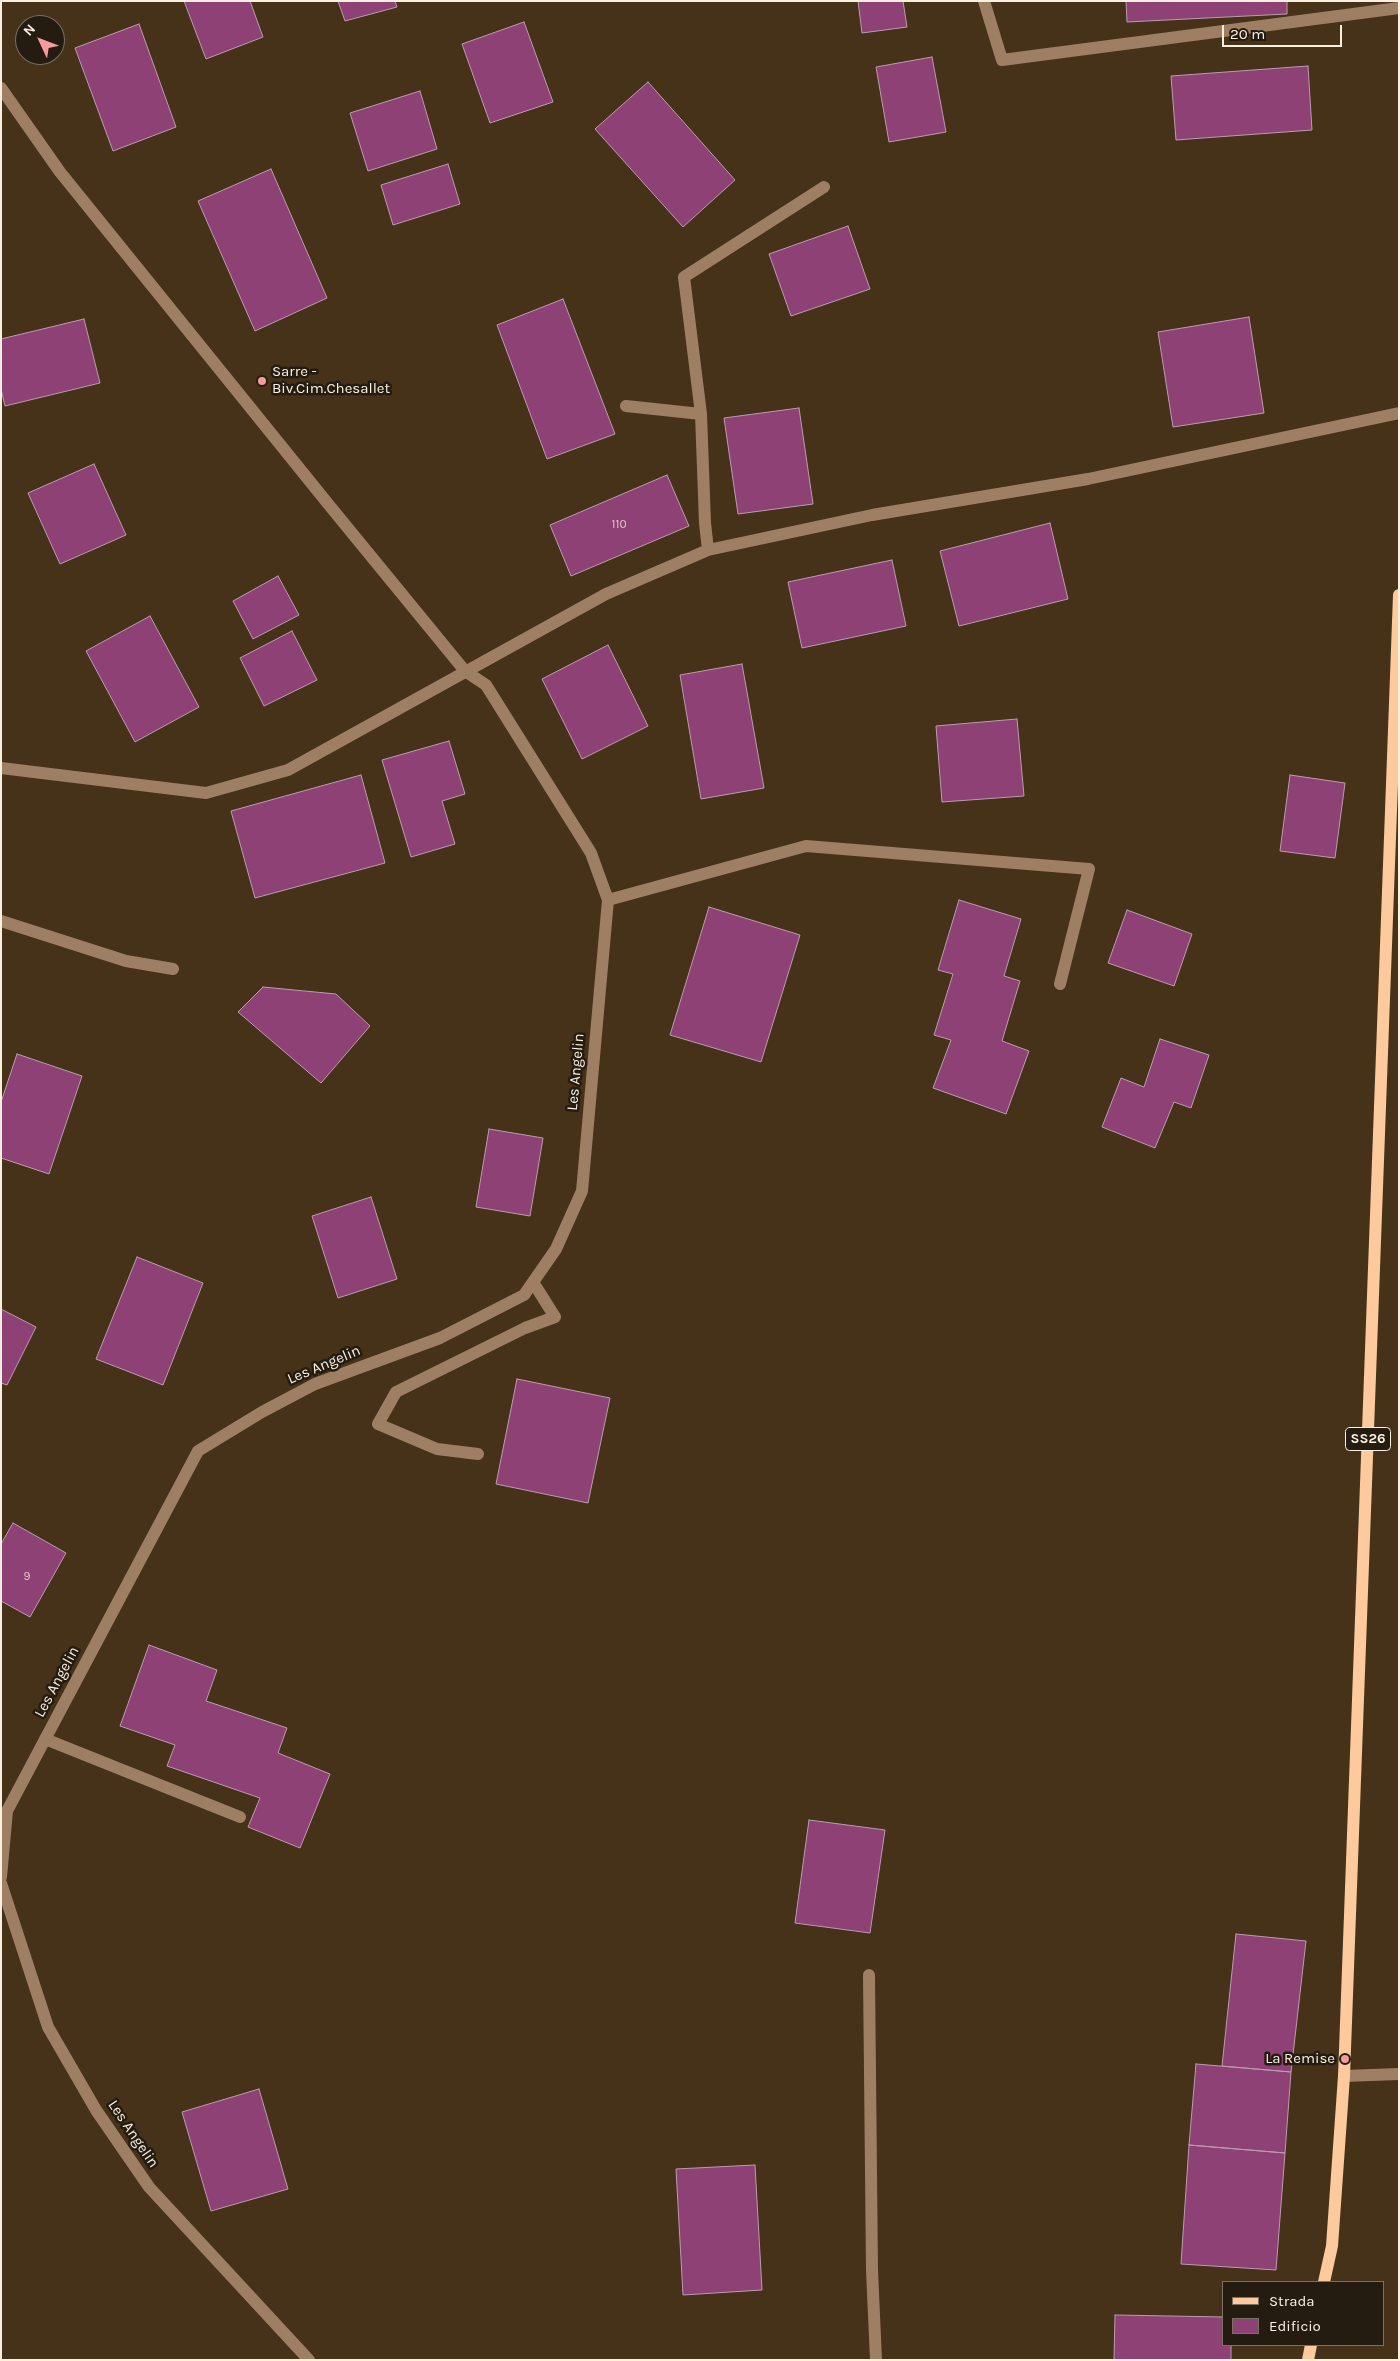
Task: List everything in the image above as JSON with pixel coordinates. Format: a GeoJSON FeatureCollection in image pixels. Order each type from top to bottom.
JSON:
{"type":"FeatureCollection","features":[{"type":"Feature","properties":{"kind":"main road","name":"SS26"},"geometry":{"type":"LineString","coordinates":[[1324,2281],[1332,2246],[1344,2076],[1399,595]]}},
{"type":"Feature","properties":{"kind":"main road"},"geometry":{"type":"LineString","coordinates":[[1308,2360],[1312,2346]]}},
{"type":"Feature","properties":{"kind":"street"},"geometry":{"type":"LineString","coordinates":[[984,1],[1002,60],[1399,8]]}},
{"type":"Feature","properties":{"kind":"street"},"geometry":{"type":"LineString","coordinates":[[1,88],[60,172],[465,672],[486,685],[591,853],[608,900],[806,846],[1089,869],[1060,984]]}},
{"type":"Feature","properties":{"kind":"street"},"geometry":{"type":"LineString","coordinates":[[708,550],[705,523],[701,414],[684,277],[824,187]]}},
{"type":"Feature","properties":{"kind":"street"},"geometry":{"type":"LineString","coordinates":[[626,406],[701,414]]}},
{"type":"Feature","properties":{"kind":"street"},"geometry":{"type":"LineString","coordinates":[[1,768],[206,793],[288,770],[606,594],[708,550],[872,515],[1088,479],[1399,413]]}},
{"type":"Feature","properties":{"kind":"street","name":"Les Angelin"},"geometry":{"type":"LineString","coordinates":[[1,1876],[7,1811],[198,1451],[262,1412],[315,1384],[440,1338],[524,1295],[556,1248],[582,1191],[608,900]]}},
{"type":"Feature","properties":{"kind":"street"},"geometry":{"type":"LineString","coordinates":[[1,921],[126,962],[173,969]]}},
{"type":"Feature","properties":{"kind":"street"},"geometry":{"type":"LineString","coordinates":[[478,1454],[437,1449],[378,1424],[396,1392],[525,1328],[555,1317],[533,1282]]}},
{"type":"Feature","properties":{"kind":"street"},"geometry":{"type":"LineString","coordinates":[[45,1739],[240,1817]]}},
{"type":"Feature","properties":{"kind":"street","name":"Les Angelin"},"geometry":{"type":"LineString","coordinates":[[1,1883],[48,2027],[96,2110],[149,2187],[309,2360]]}},
{"type":"Feature","properties":{"kind":"street"},"geometry":{"type":"LineString","coordinates":[[869,1975],[872,2270],[876,2360]]}},
{"type":"Feature","properties":{"kind":"street"},"geometry":{"type":"LineString","coordinates":[[1344,2076],[1399,2074]]}},
{"type":"Feature","properties":{"kind":"building"},"geometry":{"type":"Polygon","coordinates":[[[184,1],[250,1],[263,37],[206,59],[184,1]]]}},
{"type":"Feature","properties":{"kind":"building"},"geometry":{"type":"Polygon","coordinates":[[[338,1],[395,1],[397,7],[345,21],[338,1]]]}},
{"type":"Feature","properties":{"kind":"building"},"geometry":{"type":"Polygon","coordinates":[[[858,1],[903,1],[907,27],[862,33],[858,1]]]}},
{"type":"Feature","properties":{"kind":"building"},"geometry":{"type":"Polygon","coordinates":[[[1126,1],[1287,1],[1287,14],[1127,22],[1126,1]]]}},
{"type":"Feature","properties":{"kind":"building"},"geometry":{"type":"Polygon","coordinates":[[[524,22],[553,102],[490,123],[462,44],[524,22]]]}},
{"type":"Feature","properties":{"kind":"building"},"geometry":{"type":"Polygon","coordinates":[[[139,24],[176,127],[113,151],[75,48],[139,24]]]}},
{"type":"Feature","properties":{"kind":"building"},"geometry":{"type":"Polygon","coordinates":[[[932,57],[946,132],[889,142],[876,67],[932,57]]]}},
{"type":"Feature","properties":{"kind":"building"},"geometry":{"type":"Polygon","coordinates":[[[1308,66],[1312,130],[1176,140],[1171,76],[1308,66]]]}},
{"type":"Feature","properties":{"kind":"building"},"geometry":{"type":"Polygon","coordinates":[[[648,82],[735,180],[683,227],[595,129],[648,82]]]}},
{"type":"Feature","properties":{"kind":"building"},"geometry":{"type":"Polygon","coordinates":[[[420,91],[437,149],[368,171],[350,113],[420,91]]]}},
{"type":"Feature","properties":{"kind":"building"},"geometry":{"type":"Polygon","coordinates":[[[448,164],[460,204],[393,225],[381,185],[448,164]]]}},
{"type":"Feature","properties":{"kind":"building"},"geometry":{"type":"Polygon","coordinates":[[[271,169],[327,298],[255,331],[198,201],[271,169]]]}},
{"type":"Feature","properties":{"kind":"building"},"geometry":{"type":"Polygon","coordinates":[[[848,226],[870,289],[791,316],[769,254],[848,226]]]}},
{"type":"Feature","properties":{"kind":"building"},"geometry":{"type":"Polygon","coordinates":[[[563,299],[615,434],[547,459],[497,325],[563,299]]]}},
{"type":"Feature","properties":{"kind":"building"},"geometry":{"type":"Polygon","coordinates":[[[1249,317],[1264,413],[1173,427],[1158,332],[1249,317]]]}},
{"type":"Feature","properties":{"kind":"building"},"geometry":{"type":"Polygon","coordinates":[[[84,319],[100,383],[5,406],[1,389],[1,339],[84,319]]]}},
{"type":"Feature","properties":{"kind":"building"},"geometry":{"type":"Polygon","coordinates":[[[799,408],[813,504],[738,514],[724,418],[799,408]]]}},
{"type":"Feature","properties":{"kind":"building"},"geometry":{"type":"Polygon","coordinates":[[[94,464],[126,535],[60,564],[28,493],[94,464]]]}},
{"type":"Feature","properties":{"kind":"building"},"geometry":{"type":"Polygon","coordinates":[[[667,475],[689,526],[571,576],[550,525],[667,475]]]}},
{"type":"Feature","properties":{"kind":"building"},"geometry":{"type":"Polygon","coordinates":[[[1050,523],[1068,599],[959,626],[940,551],[1050,523]]]}},
{"type":"Feature","properties":{"kind":"building"},"geometry":{"type":"Polygon","coordinates":[[[892,560],[906,626],[802,648],[788,582],[892,560]]]}},
{"type":"Feature","properties":{"kind":"building"},"geometry":{"type":"Polygon","coordinates":[[[278,576],[299,615],[253,639],[233,601],[278,576]]]}},
{"type":"Feature","properties":{"kind":"building"},"geometry":{"type":"Polygon","coordinates":[[[150,616],[199,707],[135,742],[86,651],[150,616]]]}},
{"type":"Feature","properties":{"kind":"building"},"geometry":{"type":"Polygon","coordinates":[[[292,631],[317,680],[264,706],[240,658],[292,631]]]}},
{"type":"Feature","properties":{"kind":"building"},"geometry":{"type":"Polygon","coordinates":[[[608,645],[648,726],[582,759],[542,679],[608,645]]]}},
{"type":"Feature","properties":{"kind":"building"},"geometry":{"type":"Polygon","coordinates":[[[742,664],[764,788],[701,799],[680,675],[742,664]]]}},
{"type":"Feature","properties":{"kind":"building"},"geometry":{"type":"Polygon","coordinates":[[[1017,719],[1024,796],[942,802],[936,726],[1017,719]]]}},
{"type":"Feature","properties":{"kind":"building"},"geometry":{"type":"Polygon","coordinates":[[[449,741],[465,794],[442,801],[455,844],[411,857],[382,760],[449,741]]]}},
{"type":"Feature","properties":{"kind":"building"},"geometry":{"type":"Polygon","coordinates":[[[361,775],[385,863],[255,898],[231,811],[361,775]]]}},
{"type":"Feature","properties":{"kind":"building"},"geometry":{"type":"Polygon","coordinates":[[[1290,775],[1345,783],[1335,858],[1280,851],[1290,775]]]}},
{"type":"Feature","properties":{"kind":"building"},"geometry":{"type":"Polygon","coordinates":[[[959,900],[1021,919],[1004,976],[1020,981],[1002,1041],[1029,1051],[1006,1114],[933,1088],[951,1040],[934,1035],[953,974],[938,970],[959,900]]]}},
{"type":"Feature","properties":{"kind":"building"},"geometry":{"type":"Polygon","coordinates":[[[709,907],[800,935],[761,1062],[670,1035],[709,907]]]}},
{"type":"Feature","properties":{"kind":"building"},"geometry":{"type":"Polygon","coordinates":[[[1127,910],[1192,934],[1174,986],[1108,963],[1127,910]]]}},
{"type":"Feature","properties":{"kind":"building"},"geometry":{"type":"Polygon","coordinates":[[[263,987],[336,994],[370,1026],[321,1083],[238,1012],[263,987]]]}},
{"type":"Feature","properties":{"kind":"building"},"geometry":{"type":"Polygon","coordinates":[[[1160,1039],[1209,1055],[1191,1108],[1174,1102],[1155,1148],[1102,1127],[1121,1078],[1144,1087],[1160,1039]]]}},
{"type":"Feature","properties":{"kind":"building"},"geometry":{"type":"Polygon","coordinates":[[[17,1054],[82,1076],[49,1174],[1,1158],[1,1102],[17,1054]]]}},
{"type":"Feature","properties":{"kind":"building"},"geometry":{"type":"Polygon","coordinates":[[[489,1129],[543,1138],[530,1216],[476,1207],[489,1129]]]}},
{"type":"Feature","properties":{"kind":"building"},"geometry":{"type":"Polygon","coordinates":[[[371,1197],[397,1279],[338,1298],[312,1216],[371,1197]]]}},
{"type":"Feature","properties":{"kind":"building"},"geometry":{"type":"Polygon","coordinates":[[[137,1257],[203,1283],[163,1385],[96,1359],[137,1257]]]}},
{"type":"Feature","properties":{"kind":"building"},"geometry":{"type":"Polygon","coordinates":[[[1,1309],[36,1327],[7,1385],[1,1383],[1,1309]]]}},
{"type":"Feature","properties":{"kind":"building"},"geometry":{"type":"Polygon","coordinates":[[[517,1379],[610,1398],[588,1503],[496,1484],[517,1379]]]}},
{"type":"Feature","properties":{"kind":"building"},"geometry":{"type":"Polygon","coordinates":[[[13,1523],[66,1553],[30,1617],[1,1601],[1,1544],[13,1523]]]}},
{"type":"Feature","properties":{"kind":"building"},"geometry":{"type":"Polygon","coordinates":[[[149,1645],[217,1670],[206,1701],[287,1728],[278,1753],[330,1774],[300,1848],[248,1827],[260,1798],[167,1766],[175,1745],[120,1726],[149,1645]]]}},
{"type":"Feature","properties":{"kind":"building"},"geometry":{"type":"Polygon","coordinates":[[[809,1820],[885,1830],[870,1933],[795,1923],[809,1820]]]}},
{"type":"Feature","properties":{"kind":"building"},"geometry":{"type":"Polygon","coordinates":[[[1236,1934],[1306,1941],[1291,2072],[1222,2066],[1236,1934]]]}},
{"type":"Feature","properties":{"kind":"building"},"geometry":{"type":"Polygon","coordinates":[[[1196,2064],[1291,2072],[1285,2153],[1189,2145],[1196,2064]]]}},
{"type":"Feature","properties":{"kind":"building"},"geometry":{"type":"Polygon","coordinates":[[[259,2089],[288,2189],[211,2211],[182,2112],[259,2089]]]}},
{"type":"Feature","properties":{"kind":"building"},"geometry":{"type":"Polygon","coordinates":[[[1189,2145],[1285,2153],[1276,2270],[1181,2264],[1189,2145]]]}},
{"type":"Feature","properties":{"kind":"building"},"geometry":{"type":"Polygon","coordinates":[[[755,2165],[762,2290],[683,2295],[676,2169],[755,2165]]]}},
{"type":"Feature","properties":{"kind":"building"},"geometry":{"type":"Polygon","coordinates":[[[1115,2315],[1222,2317],[1222,2346],[1231,2346],[1231,2360],[1114,2360],[1115,2315]]]}},
{"type":"Feature","properties":{"kind":"place","name":"Sarre - Biv.Cim.Chesallet"},"geometry":{"type":"Point","coordinates":[262,381]}},
{"type":"Feature","properties":{"kind":"place","name":"La Remise"},"geometry":{"type":"Point","coordinates":[1345,2059]}}]}
